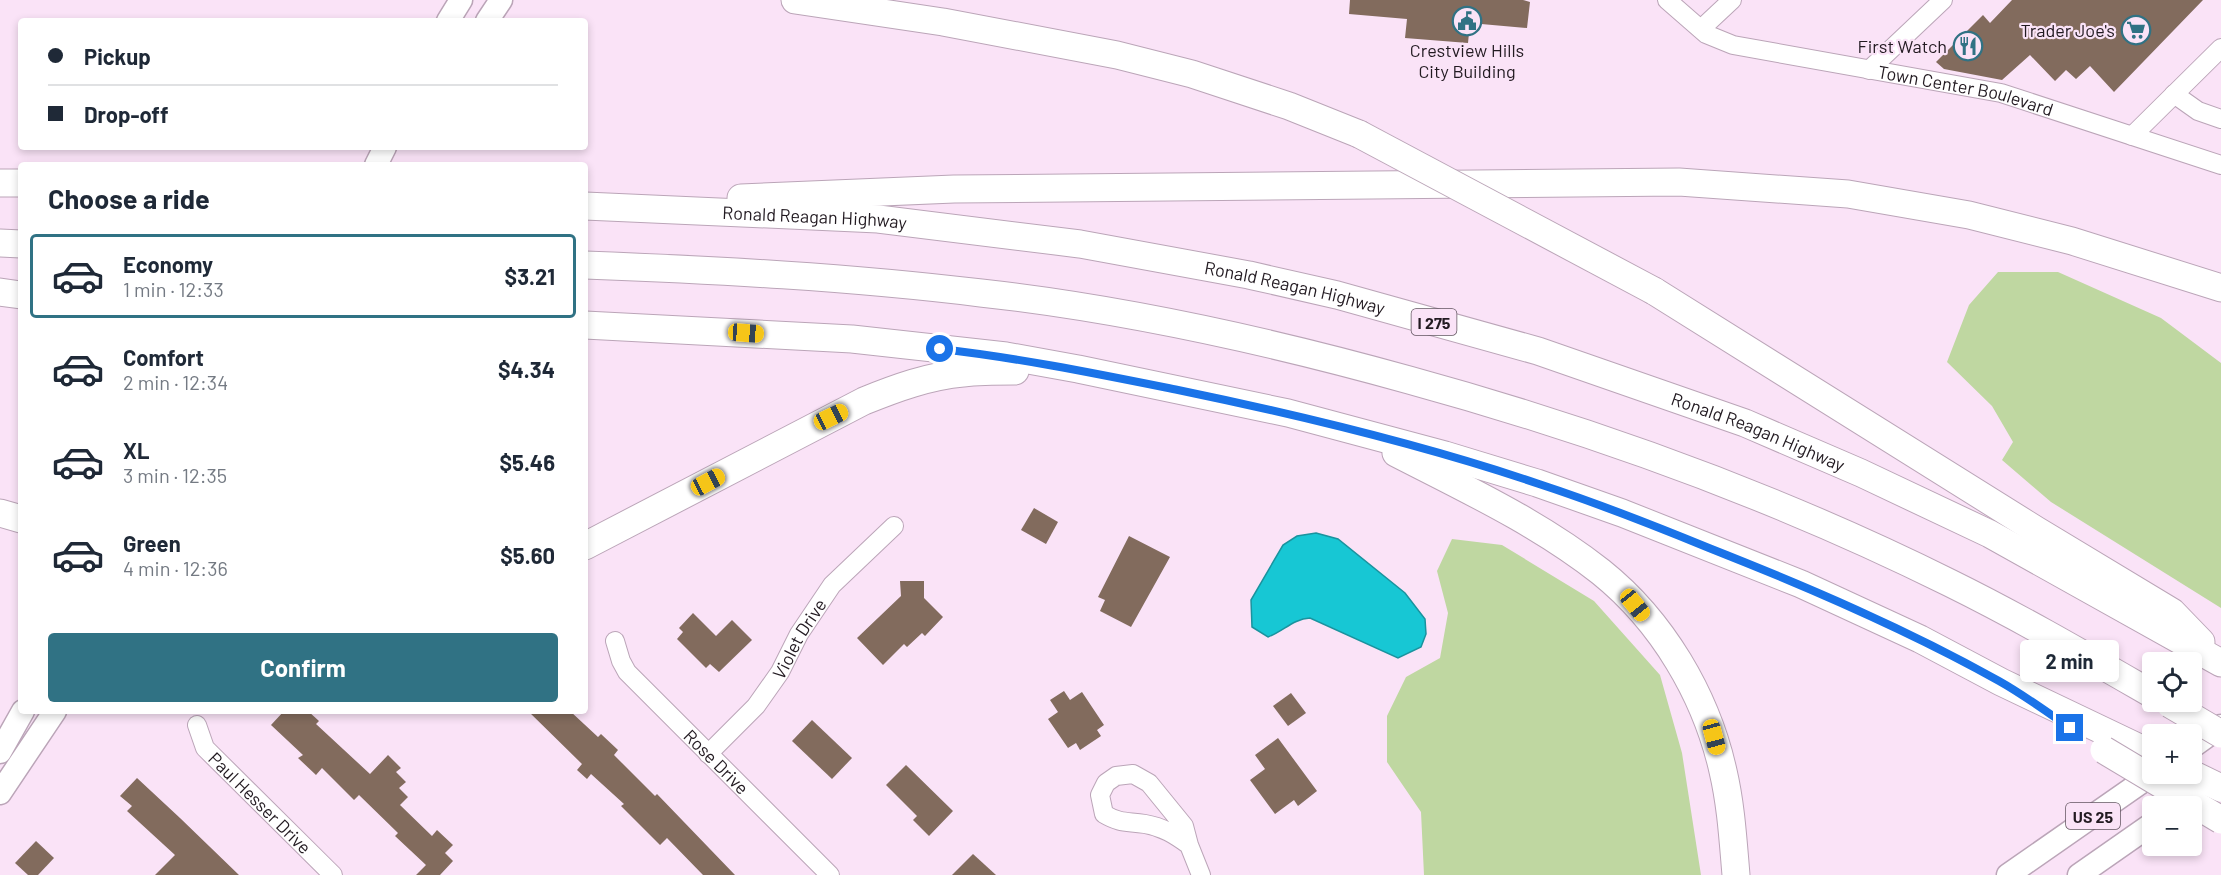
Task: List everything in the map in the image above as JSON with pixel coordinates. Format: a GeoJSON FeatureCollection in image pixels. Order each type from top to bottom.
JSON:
{"type":"FeatureCollection","features":[{"type":"Feature","properties":{"kind":"highway"},"geometry":{"type":"LineString","coordinates":[[795,0],[943,22],[1117,55],[1192,74],[1289,106],[1359,134],[1654,291],[2036,530],[2172,612],[2221,663]]}},
{"type":"Feature","properties":{"kind":"highway"},"geometry":{"type":"LineString","coordinates":[[588,205],[954,189],[1679,182],[1848,194],[1970,215],[2072,241],[2221,288]]}},
{"type":"Feature","properties":{"kind":"highway"},"geometry":{"type":"LineString","coordinates":[[0,183],[18,183]]}},
{"type":"Feature","properties":{"kind":"highway","name":"Ronald Reagan Highway"},"geometry":{"type":"LineString","coordinates":[[588,205],[878,219],[1080,244],[1249,275],[1337,295],[1538,351],[1745,423],[1861,473],[1990,534],[2221,663]]}},
{"type":"Feature","properties":{"kind":"highway"},"geometry":{"type":"LineString","coordinates":[[0,243],[18,244]]}},
{"type":"Feature","properties":{"kind":"highway"},"geometry":{"type":"LineString","coordinates":[[588,265],[795,275],[981,293],[1067,305],[1218,332],[1335,359],[1504,406],[1604,439],[1743,490],[1949,583],[2142,688]]}},
{"type":"Feature","properties":{"kind":"highway"},"geometry":{"type":"LineString","coordinates":[[0,292],[18,295]]}},
{"type":"Feature","properties":{"kind":"highway"},"geometry":{"type":"LineString","coordinates":[[588,325],[852,339],[1006,356],[1288,413],[1445,454],[1622,513],[1801,584],[1920,639],[2113,745],[2221,820]]}},
{"type":"Feature","properties":{"kind":"highway"},"geometry":{"type":"LineString","coordinates":[[588,544],[831,417],[901,386],[962,373],[1078,369]]}},
{"type":"Feature","properties":{"kind":"highway"},"geometry":{"type":"LineString","coordinates":[[1352,430],[1520,519],[1573,552],[1602,574],[1635,605],[1672,650],[1692,686],[1714,737],[1724,772],[1736,875]]}},
{"type":"Feature","properties":{"kind":"highway"},"geometry":{"type":"LineString","coordinates":[[0,513],[18,518]]}},
{"type":"Feature","properties":{"kind":"highway"},"geometry":{"type":"LineString","coordinates":[[2183,712],[2221,734]]}},
{"type":"Feature","properties":{"kind":"highway"},"geometry":{"type":"LineString","coordinates":[[2113,745],[2142,752]]}},
{"type":"Feature","properties":{"kind":"highway"},"geometry":{"type":"LineString","coordinates":[[2202,779],[2221,788]]}},
{"type":"Feature","properties":{"kind":"main road"},"geometry":{"type":"LineString","coordinates":[[450,18],[461,0]]}},
{"type":"Feature","properties":{"kind":"main road"},"geometry":{"type":"LineString","coordinates":[[489,18],[501,0]]}},
{"type":"Feature","properties":{"kind":"main road"},"geometry":{"type":"LineString","coordinates":[[0,752],[21,714]]}},
{"type":"Feature","properties":{"kind":"main road"},"geometry":{"type":"LineString","coordinates":[[0,793],[52,714]]}},
{"type":"Feature","properties":{"kind":"main road"},"geometry":{"type":"LineString","coordinates":[[2202,740],[2221,726]]}},
{"type":"Feature","properties":{"kind":"main road"},"geometry":{"type":"LineString","coordinates":[[2193,796],[2221,777]]}},
{"type":"Feature","properties":{"kind":"main road","name":"US 25"},"geometry":{"type":"LineString","coordinates":[[2008,875],[2142,782]]}},
{"type":"Feature","properties":{"kind":"main road","name":"US 25"},"geometry":{"type":"LineString","coordinates":[[2079,875],[2142,831]]}},
{"type":"Feature","properties":{"kind":"street","name":"Town Center Boulevard"},"geometry":{"type":"LineString","coordinates":[[1667,0],[1706,34],[1732,45],[2001,93],[2221,165]]}},
{"type":"Feature","properties":{"kind":"street"},"geometry":{"type":"LineString","coordinates":[[1701,29],[1732,0]]}},
{"type":"Feature","properties":{"kind":"street"},"geometry":{"type":"LineString","coordinates":[[1869,70],[1943,0]]}},
{"type":"Feature","properties":{"kind":"street"},"geometry":{"type":"LineString","coordinates":[[2132,136],[2221,48]]}},
{"type":"Feature","properties":{"kind":"street"},"geometry":{"type":"LineString","coordinates":[[2174,94],[2198,111],[2221,119]]}},
{"type":"Feature","properties":{"kind":"street","name":"Violet Drive"},"geometry":{"type":"LineString","coordinates":[[708,754],[756,706],[780,672],[799,634],[832,585],[894,526]]}},
{"type":"Feature","properties":{"kind":"street","name":"Rose Drive"},"geometry":{"type":"LineString","coordinates":[[615,641],[627,672],[830,875]]}},
{"type":"Feature","properties":{"kind":"street","name":"Paul Hesser Drive"},"geometry":{"type":"LineString","coordinates":[[197,725],[205,748],[333,875]]}},
{"type":"Feature","properties":{"kind":"street"},"geometry":{"type":"LineString","coordinates":[[1188,845],[1169,831],[1147,825],[1117,822],[1104,814],[1100,795],[1106,783],[1116,776],[1133,774],[1149,783],[1185,826],[1188,845],[1201,875]]}},
{"type":"Feature","properties":{"kind":"green space"},"geometry":{"type":"Polygon","coordinates":[[[1998,272],[2058,272],[2161,318],[2221,363],[2221,608],[2051,502],[2002,460],[2013,442],[1992,406],[1947,362],[1969,305],[1998,272]]]}},
{"type":"Feature","properties":{"kind":"green space"},"geometry":{"type":"Polygon","coordinates":[[[1452,539],[1502,545],[1594,601],[1660,675],[1682,753],[1701,875],[1424,875],[1421,812],[1387,762],[1387,716],[1406,677],[1440,658],[1448,613],[1437,571],[1452,539]]]}},
{"type":"Feature","properties":{"kind":"water"},"geometry":{"type":"Polygon","coordinates":[[[1316,533],[1338,539],[1405,593],[1425,619],[1426,634],[1421,647],[1398,658],[1310,618],[1293,623],[1268,637],[1252,627],[1251,600],[1283,545],[1297,536],[1316,533]]]}},
{"type":"Feature","properties":{"kind":"building","name":"Crestview Hills City Building"},"geometry":{"type":"Polygon","coordinates":[[[1350,0],[1523,0],[1530,2],[1527,28],[1470,23],[1468,43],[1405,38],[1407,19],[1349,14],[1350,0]]]}},
{"type":"Feature","properties":{"kind":"building"},"geometry":{"type":"Polygon","coordinates":[[[2012,0],[2203,0],[2114,92],[2090,66],[2076,79],[2066,70],[2055,81],[2030,55],[2002,80],[1944,69],[1936,62],[1983,15],[1990,23],[2012,0]]]}},
{"type":"Feature","properties":{"kind":"building"},"geometry":{"type":"Polygon","coordinates":[[[1034,508],[1058,522],[1046,544],[1021,530],[1034,508]]]}},
{"type":"Feature","properties":{"kind":"building"},"geometry":{"type":"Polygon","coordinates":[[[1129,536],[1170,557],[1131,627],[1100,611],[1105,600],[1098,597],[1129,536]]]}},
{"type":"Feature","properties":{"kind":"building"},"geometry":{"type":"Polygon","coordinates":[[[900,581],[924,581],[924,598],[943,617],[925,636],[922,633],[907,647],[904,644],[883,665],[857,638],[901,596],[900,581]]]}},
{"type":"Feature","properties":{"kind":"building"},"geometry":{"type":"Polygon","coordinates":[[[693,613],[716,636],[732,620],[752,640],[719,672],[710,664],[706,668],[677,639],[683,632],[679,628],[693,613]]]}},
{"type":"Feature","properties":{"kind":"building"},"geometry":{"type":"Polygon","coordinates":[[[1064,691],[1070,700],[1082,692],[1104,725],[1097,730],[1101,736],[1080,750],[1076,743],[1068,748],[1048,719],[1058,712],[1050,700],[1064,691]]]}},
{"type":"Feature","properties":{"kind":"building"},"geometry":{"type":"Polygon","coordinates":[[[1291,693],[1306,713],[1288,726],[1273,706],[1291,693]]]}},
{"type":"Feature","properties":{"kind":"building"},"geometry":{"type":"Polygon","coordinates":[[[281,714],[311,714],[319,721],[316,724],[370,774],[388,755],[401,768],[396,772],[406,782],[399,788],[408,797],[400,805],[432,836],[437,830],[453,845],[445,853],[453,861],[440,875],[416,875],[426,865],[395,836],[398,833],[359,795],[354,800],[322,768],[316,775],[298,758],[303,755],[271,725],[281,714]]]}},
{"type":"Feature","properties":{"kind":"building"},"geometry":{"type":"Polygon","coordinates":[[[531,714],[573,714],[598,737],[601,734],[618,750],[614,755],[655,796],[657,794],[735,875],[703,875],[667,838],[660,845],[621,806],[624,804],[591,774],[587,779],[577,770],[582,764],[531,714]]]}},
{"type":"Feature","properties":{"kind":"building"},"geometry":{"type":"Polygon","coordinates":[[[812,720],[852,758],[832,779],[792,741],[812,720]]]}},
{"type":"Feature","properties":{"kind":"building"},"geometry":{"type":"Polygon","coordinates":[[[1278,738],[1317,791],[1298,806],[1294,800],[1275,814],[1250,780],[1265,769],[1255,755],[1278,738]]]}},
{"type":"Feature","properties":{"kind":"building"},"geometry":{"type":"Polygon","coordinates":[[[906,765],[953,811],[929,836],[913,820],[917,816],[886,785],[906,765]]]}},
{"type":"Feature","properties":{"kind":"building"},"geometry":{"type":"Polygon","coordinates":[[[137,778],[239,875],[155,875],[175,855],[127,811],[132,806],[120,796],[137,778]]]}},
{"type":"Feature","properties":{"kind":"building"},"geometry":{"type":"Polygon","coordinates":[[[36,841],[54,858],[38,875],[28,875],[15,863],[36,841]]]}},
{"type":"Feature","properties":{"kind":"building"},"geometry":{"type":"Polygon","coordinates":[[[973,854],[996,875],[952,875],[973,854]]]}},
{"type":"Feature","properties":{"kind":"place","name":"Crestview Hills City Building"},"geometry":{"type":"Point","coordinates":[1467,21]}},
{"type":"Feature","properties":{"kind":"place","name":"Trader Joe's"},"geometry":{"type":"Point","coordinates":[2136,30]}},
{"type":"Feature","properties":{"kind":"place","name":"First Watch"},"geometry":{"type":"Point","coordinates":[1968,46]}},
{"type":"Feature","properties":{"kind":"route"},"geometry":{"type":"LineString","coordinates":[[940,349],[1006,356],[1078,369],[1288,413],[1445,454],[1537,483],[1622,513],[1801,584],[1920,639],[2001,682],[2070,728]]}}]}
